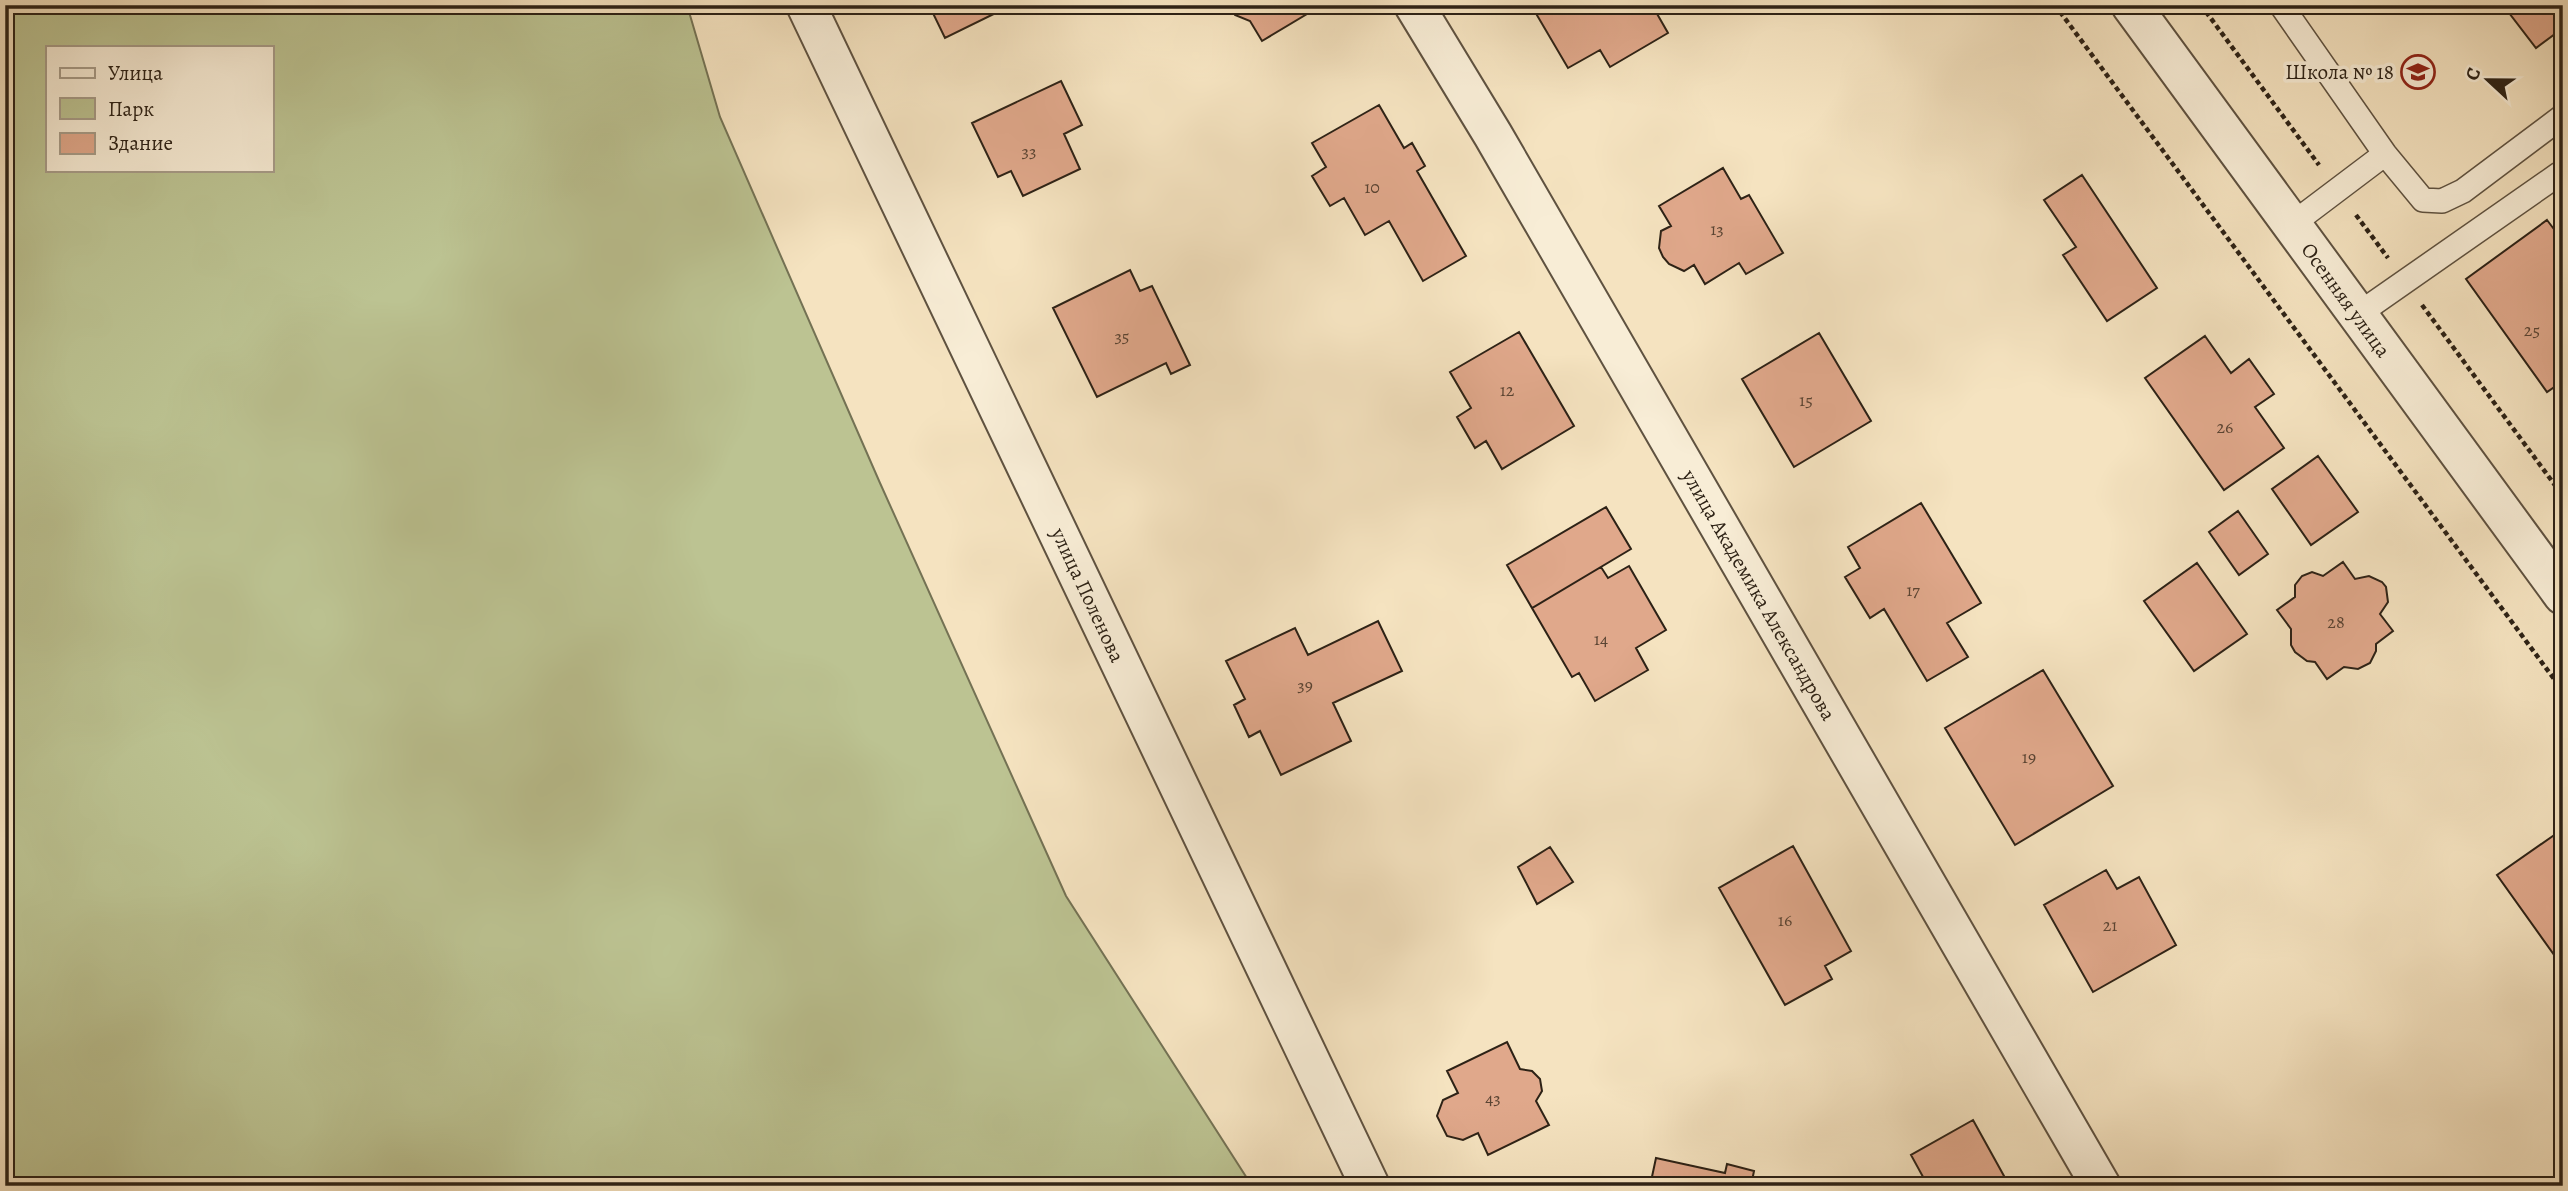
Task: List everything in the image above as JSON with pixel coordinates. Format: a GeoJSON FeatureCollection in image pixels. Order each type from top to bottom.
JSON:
{"type":"FeatureCollection","features":[{"type":"Feature","properties":{"kind":"street","name":"улица Поленова"},"geometry":{"type":"LineString","coordinates":[[806,5],[1370,1186]]}},
{"type":"Feature","properties":{"kind":"street","name":"улица Академика Александрова"},"geometry":{"type":"LineString","coordinates":[[1414,5],[1493,135],[2101,1186]]}},
{"type":"Feature","properties":{"kind":"street","name":"Осенняя улица"},"geometry":{"type":"LineString","coordinates":[[2131,5],[2563,595]]}},
{"type":"Feature","properties":{"kind":"lane"},"geometry":{"type":"LineString","coordinates":[[2281,5],[2385,154],[2423,200],[2442,201],[2463,191],[2563,116]]}},
{"type":"Feature","properties":{"kind":"lane"},"geometry":{"type":"LineString","coordinates":[[2291,225],[2385,154]]}},
{"type":"Feature","properties":{"kind":"lane"},"geometry":{"type":"LineString","coordinates":[[2357,315],[2559,174],[2563,179]]}},
{"type":"Feature","properties":{"kind":"path"},"geometry":{"type":"LineString","coordinates":[[2055,5],[2563,691]]}},
{"type":"Feature","properties":{"kind":"path"},"geometry":{"type":"LineString","coordinates":[[2202,5],[2563,496]]}},
{"type":"Feature","properties":{"kind":"green space"},"geometry":{"type":"Polygon","coordinates":[[[5,5],[687,5],[720,117],[880,483],[1066,896],[1252,1186],[5,1186],[5,5]]]}},
{"type":"Feature","properties":{"kind":"building"},"geometry":{"type":"Polygon","coordinates":[[[929,5],[1012,5],[945,38],[929,5]]]}},
{"type":"Feature","properties":{"kind":"building"},"geometry":{"type":"Polygon","coordinates":[[[1229,5],[1322,5],[1262,41],[1250,21],[1235,15],[1229,5]]]}},
{"type":"Feature","properties":{"kind":"building"},"geometry":{"type":"Polygon","coordinates":[[[1531,5],[1652,5],[1668,33],[1610,67],[1600,50],[1568,68],[1531,5]]]}},
{"type":"Feature","properties":{"kind":"building"},"geometry":{"type":"Polygon","coordinates":[[[2503,5],[2563,5],[2563,28],[2536,48],[2503,5]]]}},
{"type":"Feature","properties":{"kind":"building"},"geometry":{"type":"Polygon","coordinates":[[[1061,81],[1082,125],[1064,134],[1080,169],[1023,196],[1011,171],[998,177],[972,123],[1061,81]]]}},
{"type":"Feature","properties":{"kind":"building"},"geometry":{"type":"Polygon","coordinates":[[[1379,105],[1404,148],[1412,143],[1425,166],[1417,171],[1466,256],[1423,281],[1389,221],[1365,235],[1344,198],[1330,206],[1312,176],[1326,167],[1312,143],[1379,105]]]}},
{"type":"Feature","properties":{"kind":"building"},"geometry":{"type":"Polygon","coordinates":[[[1723,168],[1741,199],[1749,195],[1783,253],[1746,274],[1739,263],[1705,284],[1694,265],[1684,271],[1669,264],[1663,257],[1659,248],[1661,231],[1671,226],[1659,206],[1723,168]]]}},
{"type":"Feature","properties":{"kind":"building"},"geometry":{"type":"Polygon","coordinates":[[[2082,175],[2157,288],[2107,321],[2063,255],[2076,247],[2044,200],[2082,175]]]}},
{"type":"Feature","properties":{"kind":"building"},"geometry":{"type":"Polygon","coordinates":[[[2547,220],[2563,241],[2563,381],[2547,392],[2466,279],[2547,220]]]}},
{"type":"Feature","properties":{"kind":"building"},"geometry":{"type":"Polygon","coordinates":[[[1130,270],[1140,291],[1152,286],[1190,365],[1171,374],[1166,363],[1097,397],[1053,308],[1130,270]]]}},
{"type":"Feature","properties":{"kind":"building"},"geometry":{"type":"Polygon","coordinates":[[[1519,332],[1574,426],[1502,469],[1486,441],[1475,448],[1457,417],[1471,408],[1450,372],[1519,332]]]}},
{"type":"Feature","properties":{"kind":"building"},"geometry":{"type":"Polygon","coordinates":[[[1819,333],[1871,421],[1794,467],[1742,379],[1819,333]]]}},
{"type":"Feature","properties":{"kind":"building"},"geometry":{"type":"Polygon","coordinates":[[[2205,336],[2231,373],[2249,359],[2274,394],[2255,407],[2284,448],[2224,490],[2145,378],[2205,336]]]}},
{"type":"Feature","properties":{"kind":"building"},"geometry":{"type":"Polygon","coordinates":[[[2318,456],[2358,512],[2311,545],[2272,489],[2318,456]]]}},
{"type":"Feature","properties":{"kind":"building"},"geometry":{"type":"Polygon","coordinates":[[[1921,503],[1981,603],[1947,623],[1968,657],[1927,681],[1884,609],[1870,618],[1845,577],[1860,568],[1848,547],[1921,503]]]}},
{"type":"Feature","properties":{"kind":"building"},"geometry":{"type":"Polygon","coordinates":[[[1606,507],[1631,549],[1532,608],[1507,565],[1606,507]]]}},
{"type":"Feature","properties":{"kind":"building"},"geometry":{"type":"Polygon","coordinates":[[[2238,511],[2268,554],[2239,575],[2209,532],[2238,511]]]}},
{"type":"Feature","properties":{"kind":"building"},"geometry":{"type":"Polygon","coordinates":[[[2343,562],[2355,579],[2369,576],[2386,587],[2388,602],[2380,614],[2393,631],[2376,644],[2376,651],[2370,663],[2358,669],[2344,667],[2327,679],[2315,662],[2307,661],[2295,652],[2291,645],[2291,629],[2277,610],[2295,597],[2295,585],[2302,576],[2312,572],[2323,576],[2343,562]]]}},
{"type":"Feature","properties":{"kind":"building"},"geometry":{"type":"Polygon","coordinates":[[[2197,563],[2247,634],[2194,671],[2144,601],[2197,563]]]}},
{"type":"Feature","properties":{"kind":"building"},"geometry":{"type":"Polygon","coordinates":[[[1629,566],[1666,630],[1636,648],[1648,670],[1595,701],[1579,673],[1572,677],[1532,608],[1601,567],[1608,578],[1629,566]]]}},
{"type":"Feature","properties":{"kind":"building"},"geometry":{"type":"Polygon","coordinates":[[[1378,621],[1402,671],[1333,703],[1351,741],[1281,775],[1260,731],[1249,737],[1234,705],[1245,699],[1226,661],[1295,628],[1308,655],[1378,621]]]}},
{"type":"Feature","properties":{"kind":"building"},"geometry":{"type":"Polygon","coordinates":[[[2043,670],[2113,786],[2015,845],[1945,728],[2043,670]]]}},
{"type":"Feature","properties":{"kind":"building"},"geometry":{"type":"Polygon","coordinates":[[[2560,831],[2563,835],[2562,966],[2497,875],[2560,831]]]}},
{"type":"Feature","properties":{"kind":"building"},"geometry":{"type":"Polygon","coordinates":[[[1793,846],[1851,951],[1825,966],[1832,979],[1785,1005],[1719,888],[1793,846]]]}},
{"type":"Feature","properties":{"kind":"building"},"geometry":{"type":"Polygon","coordinates":[[[1550,847],[1573,882],[1537,904],[1518,867],[1550,847]]]}},
{"type":"Feature","properties":{"kind":"building"},"geometry":{"type":"Polygon","coordinates":[[[2106,870],[2117,889],[2139,877],[2176,945],[2093,992],[2044,905],[2106,870]]]}},
{"type":"Feature","properties":{"kind":"building"},"geometry":{"type":"Polygon","coordinates":[[[1507,1042],[1520,1069],[1532,1071],[1540,1079],[1542,1091],[1536,1101],[1549,1125],[1488,1155],[1478,1133],[1463,1140],[1447,1136],[1437,1116],[1443,1100],[1458,1093],[1447,1071],[1507,1042]]]}},
{"type":"Feature","properties":{"kind":"building"},"geometry":{"type":"Polygon","coordinates":[[[1973,1120],[2004,1176],[1988,1186],[1928,1186],[1911,1155],[1973,1120]]]}},
{"type":"Feature","properties":{"kind":"building"},"geometry":{"type":"Polygon","coordinates":[[[1656,1158],[1725,1173],[1727,1164],[1754,1171],[1751,1186],[1650,1186],[1656,1158]]]}},
{"type":"Feature","properties":{"kind":"place","name":"Школа № 18"},"geometry":{"type":"Point","coordinates":[2418,72]}}]}
